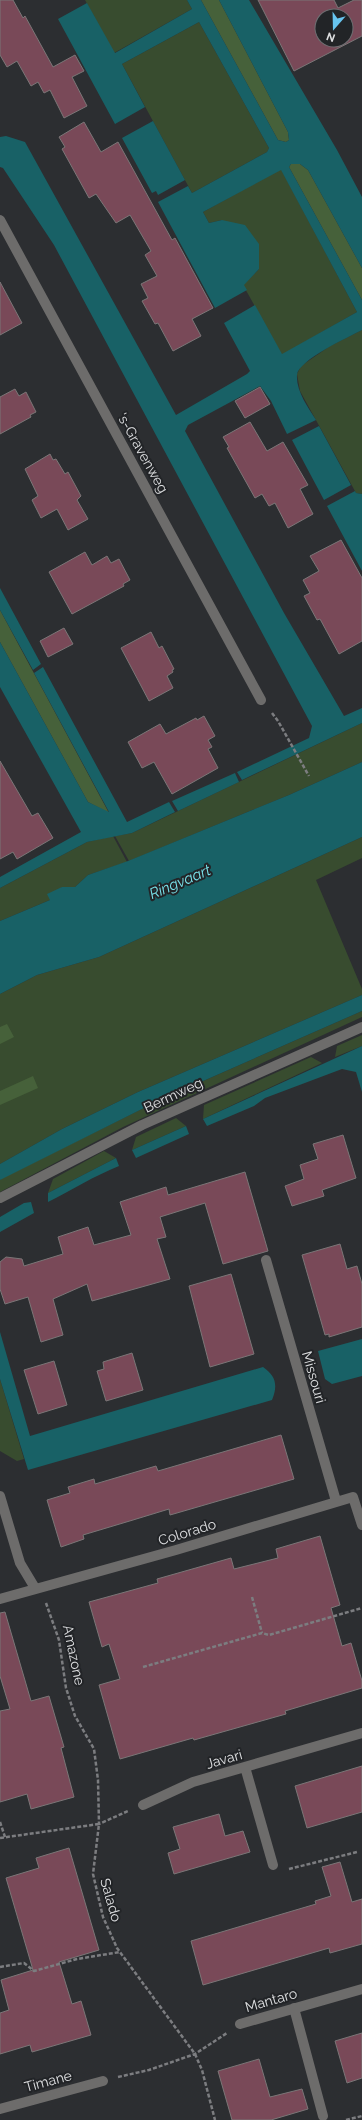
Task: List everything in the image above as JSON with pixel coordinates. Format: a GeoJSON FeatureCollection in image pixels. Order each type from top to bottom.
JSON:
{"type":"FeatureCollection","features":[{"type":"Feature","properties":{"kind":"street","name":"'s-Gravenweg"},"geometry":{"type":"LineString","coordinates":[[0,220],[261,700]]}},
{"type":"Feature","properties":{"kind":"street","name":"Bermweg"},"geometry":{"type":"LineString","coordinates":[[0,1198],[148,1122],[362,1027]]}},
{"type":"Feature","properties":{"kind":"street","name":"Missouri"},"geometry":{"type":"LineString","coordinates":[[266,1260],[336,1501]]}},
{"type":"Feature","properties":{"kind":"street"},"geometry":{"type":"LineString","coordinates":[[0,1496],[20,1563],[35,1588]]}},
{"type":"Feature","properties":{"kind":"street","name":"Colorado"},"geometry":{"type":"LineString","coordinates":[[0,1599],[35,1588],[176,1550],[336,1501],[358,1496],[362,1525]]}},
{"type":"Feature","properties":{"kind":"street","name":"Javari"},"geometry":{"type":"LineString","coordinates":[[143,1804],[193,1782],[362,1733]]}},
{"type":"Feature","properties":{"kind":"street"},"geometry":{"type":"LineString","coordinates":[[245,1767],[272,1865]]}},
{"type":"Feature","properties":{"kind":"street","name":"Mantaro"},"geometry":{"type":"LineString","coordinates":[[240,2024],[362,1989]]}},
{"type":"Feature","properties":{"kind":"street"},"geometry":{"type":"LineString","coordinates":[[294,2008],[323,2116]]}},
{"type":"Feature","properties":{"kind":"street","name":"Timane"},"geometry":{"type":"LineString","coordinates":[[0,2109],[102,2081]]}},
{"type":"Feature","properties":{"kind":"path"},"geometry":{"type":"LineString","coordinates":[[261,700],[278,721],[309,776]]}},
{"type":"Feature","properties":{"kind":"path","name":"Amazone"},"geometry":{"type":"LineString","coordinates":[[35,1588],[48,1604],[59,1640],[66,1688],[75,1716],[94,1749],[98,1780],[98,1824]]}},
{"type":"Feature","properties":{"kind":"path"},"geometry":{"type":"LineString","coordinates":[[252,1597],[262,1633]]}},
{"type":"Feature","properties":{"kind":"path"},"geometry":{"type":"LineString","coordinates":[[143,1667],[262,1633],[269,1635],[362,1608]]}},
{"type":"Feature","properties":{"kind":"path"},"geometry":{"type":"LineString","coordinates":[[0,1838],[98,1824],[143,1804]]}},
{"type":"Feature","properties":{"kind":"path"},"geometry":{"type":"LineString","coordinates":[[0,1822],[5,1837]]}},
{"type":"Feature","properties":{"kind":"path","name":"Salado"},"geometry":{"type":"LineString","coordinates":[[98,1824],[93,1874],[103,1917],[120,1952],[195,2054]]}},
{"type":"Feature","properties":{"kind":"path"},"geometry":{"type":"LineString","coordinates":[[272,1865],[275,1872],[357,1852]]}},
{"type":"Feature","properties":{"kind":"path"},"geometry":{"type":"LineString","coordinates":[[0,1967],[24,1963],[34,1971],[77,1959],[120,1952]]}},
{"type":"Feature","properties":{"kind":"path","name":"Mantaro"},"geometry":{"type":"LineString","coordinates":[[102,2081],[149,2070],[195,2054],[240,2024]]}},
{"type":"Feature","properties":{"kind":"path"},"geometry":{"type":"LineString","coordinates":[[195,2054],[202,2070],[215,2120]]}},
{"type":"Feature","properties":{"kind":"path"},"geometry":{"type":"LineString","coordinates":[[346,2120],[362,2116]]}},
{"type":"Feature","properties":{"kind":"green space"},"geometry":{"type":"Polygon","coordinates":[[[85,0],[187,0],[192,9],[114,53],[85,0]]]}},
{"type":"Feature","properties":{"kind":"green space"},"geometry":{"type":"Polygon","coordinates":[[[201,0],[219,0],[288,132],[289,140],[286,142],[278,140],[201,0]]]}},
{"type":"Feature","properties":{"kind":"green space"},"geometry":{"type":"Polygon","coordinates":[[[199,22],[269,148],[267,152],[192,193],[122,64],[199,22]]]}},
{"type":"Feature","properties":{"kind":"green space"},"geometry":{"type":"Polygon","coordinates":[[[291,164],[300,164],[308,170],[362,268],[362,300],[289,167],[291,164]]]}},
{"type":"Feature","properties":{"kind":"green space"},"geometry":{"type":"Polygon","coordinates":[[[281,169],[357,312],[282,355],[243,285],[259,269],[222,220],[209,223],[203,212],[281,169]]]}},
{"type":"Feature","properties":{"kind":"green space"},"geometry":{"type":"Polygon","coordinates":[[[362,330],[362,494],[356,493],[300,391],[297,374],[301,366],[330,346],[362,330]]]}},
{"type":"Feature","properties":{"kind":"green space"},"geometry":{"type":"Polygon","coordinates":[[[0,610],[109,813],[88,802],[0,642],[0,610]]]}},
{"type":"Feature","properties":{"kind":"green space"},"geometry":{"type":"Polygon","coordinates":[[[362,723],[362,762],[289,795],[129,861],[115,836],[132,833],[362,723]]]}},
{"type":"Feature","properties":{"kind":"green space"},"geometry":{"type":"Polygon","coordinates":[[[113,836],[127,862],[88,875],[75,887],[62,887],[50,900],[0,921],[0,888],[87,842],[113,836]]]}},
{"type":"Feature","properties":{"kind":"green space"},"geometry":{"type":"Polygon","coordinates":[[[362,837],[362,858],[316,880],[362,989],[362,995],[138,1092],[62,1129],[0,1164],[0,994],[37,975],[99,957],[362,837]]]}},
{"type":"Feature","properties":{"kind":"green space"},"geometry":{"type":"Polygon","coordinates":[[[362,1011],[362,1017],[123,1127],[0,1192],[0,1180],[2,1178],[160,1100],[362,1011]]]}},
{"type":"Feature","properties":{"kind":"green space"},"geometry":{"type":"Polygon","coordinates":[[[7,1024],[14,1037],[0,1044],[0,1027],[7,1024]]]}},
{"type":"Feature","properties":{"kind":"green space"},"geometry":{"type":"Polygon","coordinates":[[[362,1035],[362,1046],[335,1057],[337,1046],[362,1035]]]}},
{"type":"Feature","properties":{"kind":"green space"},"geometry":{"type":"Polygon","coordinates":[[[311,1057],[322,1063],[203,1119],[204,1105],[311,1057]]]}},
{"type":"Feature","properties":{"kind":"green space"},"geometry":{"type":"Polygon","coordinates":[[[33,1076],[38,1088],[0,1105],[0,1091],[33,1076]]]}},
{"type":"Feature","properties":{"kind":"green space"},"geometry":{"type":"Polygon","coordinates":[[[176,1118],[186,1126],[132,1150],[136,1137],[176,1118]]]}},
{"type":"Feature","properties":{"kind":"green space"},"geometry":{"type":"Polygon","coordinates":[[[104,1151],[116,1158],[48,1193],[53,1179],[104,1151]]]}},
{"type":"Feature","properties":{"kind":"green space"},"geometry":{"type":"Polygon","coordinates":[[[0,1379],[24,1459],[17,1461],[0,1451],[0,1379]]]}},
{"type":"Feature","properties":{"kind":"water"},"geometry":{"type":"Polygon","coordinates":[[[187,0],[201,0],[278,140],[286,142],[289,140],[288,132],[219,0],[249,0],[337,150],[362,197],[362,268],[308,170],[300,164],[291,164],[289,167],[362,300],[362,330],[336,343],[315,356],[300,369],[297,375],[300,393],[316,420],[287,434],[271,401],[260,386],[188,425],[185,431],[284,613],[344,716],[362,708],[362,723],[242,780],[237,772],[309,738],[312,726],[54,245],[3,168],[0,167],[0,137],[6,136],[25,142],[176,415],[250,371],[224,323],[255,305],[282,354],[357,312],[281,170],[203,212],[209,223],[222,220],[245,225],[259,244],[259,269],[244,285],[247,290],[215,308],[158,202],[188,186],[192,193],[267,152],[269,148],[199,22],[122,64],[145,107],[115,124],[58,19],[87,3],[115,53],[192,9],[187,0]]]}},
{"type":"Feature","properties":{"kind":"water"},"geometry":{"type":"Polygon","coordinates":[[[153,121],[185,180],[158,195],[156,191],[152,193],[122,138],[153,121]]]}},
{"type":"Feature","properties":{"kind":"water"},"geometry":{"type":"Polygon","coordinates":[[[319,426],[351,485],[324,500],[292,440],[319,426]]]}},
{"type":"Feature","properties":{"kind":"water"},"geometry":{"type":"Polygon","coordinates":[[[355,491],[356,493],[362,494],[362,571],[327,506],[355,491]]]}},
{"type":"Feature","properties":{"kind":"water"},"geometry":{"type":"Polygon","coordinates":[[[0,588],[41,664],[33,670],[0,610],[0,588]]]}},
{"type":"Feature","properties":{"kind":"water"},"geometry":{"type":"Polygon","coordinates":[[[0,642],[88,802],[109,812],[34,673],[43,667],[127,822],[169,802],[175,812],[132,833],[87,842],[0,888],[0,877],[81,832],[0,687],[0,642]]]}},
{"type":"Feature","properties":{"kind":"water","name":"Ringvaart"},"geometry":{"type":"Polygon","coordinates":[[[362,762],[362,837],[99,957],[37,975],[0,994],[0,921],[50,900],[47,894],[62,887],[75,887],[88,875],[128,861],[289,795],[362,762]]]}},
{"type":"Feature","properties":{"kind":"water"},"geometry":{"type":"Polygon","coordinates":[[[235,773],[239,782],[178,811],[172,801],[235,773]]]}},
{"type":"Feature","properties":{"kind":"water"},"geometry":{"type":"Polygon","coordinates":[[[362,995],[362,1011],[160,1100],[0,1180],[0,1164],[62,1129],[138,1092],[362,995]]]}},
{"type":"Feature","properties":{"kind":"water"},"geometry":{"type":"Polygon","coordinates":[[[362,1046],[362,1092],[356,1072],[342,1069],[265,1098],[254,1106],[207,1126],[203,1119],[362,1046]]]}},
{"type":"Feature","properties":{"kind":"water"},"geometry":{"type":"Polygon","coordinates":[[[186,1126],[189,1134],[136,1158],[132,1150],[186,1126]]]}},
{"type":"Feature","properties":{"kind":"water"},"geometry":{"type":"Polygon","coordinates":[[[116,1158],[119,1166],[48,1202],[48,1193],[116,1158]]]}},
{"type":"Feature","properties":{"kind":"water"},"geometry":{"type":"Polygon","coordinates":[[[31,1202],[34,1213],[0,1232],[0,1217],[24,1203],[31,1202]]]}},
{"type":"Feature","properties":{"kind":"water"},"geometry":{"type":"Polygon","coordinates":[[[0,1332],[30,1436],[263,1367],[271,1374],[275,1381],[274,1395],[272,1400],[28,1470],[0,1379],[0,1332]]]}},
{"type":"Feature","properties":{"kind":"water"},"geometry":{"type":"Polygon","coordinates":[[[362,1339],[362,1376],[332,1384],[325,1379],[318,1351],[362,1339]]]}},
{"type":"Feature","properties":{"kind":"building"},"geometry":{"type":"Polygon","coordinates":[[[0,0],[13,0],[23,18],[25,16],[53,67],[75,55],[84,71],[72,77],[87,106],[64,118],[50,90],[44,93],[38,82],[31,86],[17,61],[7,67],[0,55],[0,0]]]}},
{"type":"Feature","properties":{"kind":"building"},"geometry":{"type":"Polygon","coordinates":[[[258,0],[334,0],[338,8],[314,8],[314,48],[339,48],[294,71],[258,0]]]}},
{"type":"Feature","properties":{"kind":"building"},"geometry":{"type":"Polygon","coordinates":[[[354,0],[362,0],[362,36],[354,40],[354,8],[338,8],[354,0]]]}},
{"type":"Feature","properties":{"kind":"building"},"geometry":{"type":"Polygon","coordinates":[[[84,122],[101,152],[118,142],[172,240],[175,238],[213,308],[192,319],[201,336],[173,351],[158,323],[155,324],[142,301],[148,298],[141,284],[157,276],[145,255],[151,251],[130,215],[116,223],[96,194],[89,198],[62,149],[65,147],[59,137],[84,122]]]}},
{"type":"Feature","properties":{"kind":"building"},"geometry":{"type":"Polygon","coordinates":[[[0,282],[22,323],[0,335],[0,282]]]}},
{"type":"Feature","properties":{"kind":"building"},"geometry":{"type":"Polygon","coordinates":[[[260,387],[270,404],[245,418],[235,401],[260,387]]]}},
{"type":"Feature","properties":{"kind":"building"},"geometry":{"type":"Polygon","coordinates":[[[15,389],[19,396],[26,392],[36,412],[30,415],[31,417],[0,434],[0,397],[15,389]]]}},
{"type":"Feature","properties":{"kind":"building"},"geometry":{"type":"Polygon","coordinates":[[[250,422],[267,451],[283,442],[308,485],[300,489],[313,514],[288,528],[275,503],[269,506],[262,494],[255,498],[227,448],[229,447],[223,437],[250,422]]]}},
{"type":"Feature","properties":{"kind":"building"},"geometry":{"type":"Polygon","coordinates":[[[50,454],[53,460],[56,459],[65,474],[68,472],[81,496],[77,500],[88,519],[68,530],[57,509],[41,518],[32,500],[38,496],[25,469],[50,454]]]}},
{"type":"Feature","properties":{"kind":"building"},"geometry":{"type":"Polygon","coordinates":[[[341,540],[362,578],[362,641],[339,654],[320,619],[317,620],[304,596],[310,593],[303,580],[319,571],[310,556],[341,540]]]}},
{"type":"Feature","properties":{"kind":"building"},"geometry":{"type":"Polygon","coordinates":[[[85,552],[92,565],[107,556],[111,563],[119,559],[130,580],[123,584],[124,586],[72,614],[49,572],[85,552]]]}},
{"type":"Feature","properties":{"kind":"building"},"geometry":{"type":"Polygon","coordinates":[[[64,628],[73,644],[48,657],[40,641],[64,628]]]}},
{"type":"Feature","properties":{"kind":"building"},"geometry":{"type":"Polygon","coordinates":[[[151,632],[159,648],[162,646],[174,669],[172,670],[173,672],[167,676],[173,688],[149,701],[121,648],[151,632]]]}},
{"type":"Feature","properties":{"kind":"building"},"geometry":{"type":"Polygon","coordinates":[[[204,716],[215,736],[208,740],[212,747],[208,749],[218,768],[172,794],[154,762],[142,768],[128,742],[160,724],[166,734],[196,718],[197,720],[204,716]]]}},
{"type":"Feature","properties":{"kind":"building"},"geometry":{"type":"Polygon","coordinates":[[[0,761],[32,816],[38,813],[53,838],[17,859],[13,852],[0,859],[0,761]]]}},
{"type":"Feature","properties":{"kind":"building"},"geometry":{"type":"Polygon","coordinates":[[[343,1135],[356,1178],[322,1190],[324,1196],[292,1206],[285,1186],[304,1179],[300,1165],[318,1159],[313,1144],[343,1135]]]}},
{"type":"Feature","properties":{"kind":"building"},"geometry":{"type":"Polygon","coordinates":[[[245,1172],[268,1251],[223,1264],[205,1203],[160,1217],[166,1237],[157,1239],[170,1279],[92,1301],[87,1284],[53,1299],[63,1335],[41,1342],[28,1297],[5,1304],[0,1289],[0,1262],[6,1257],[22,1259],[24,1266],[63,1254],[58,1237],[88,1227],[94,1245],[131,1235],[120,1202],[166,1187],[168,1195],[245,1172]]]}},
{"type":"Feature","properties":{"kind":"building"},"geometry":{"type":"Polygon","coordinates":[[[340,1244],[347,1269],[357,1266],[362,1284],[362,1327],[329,1337],[329,1334],[325,1335],[302,1255],[340,1244]]]}},
{"type":"Feature","properties":{"kind":"building"},"geometry":{"type":"Polygon","coordinates":[[[231,1274],[254,1354],[210,1367],[189,1286],[231,1274]]]}},
{"type":"Feature","properties":{"kind":"building"},"geometry":{"type":"Polygon","coordinates":[[[132,1353],[143,1390],[106,1401],[97,1371],[104,1369],[103,1362],[132,1353]]]}},
{"type":"Feature","properties":{"kind":"building"},"geometry":{"type":"Polygon","coordinates":[[[54,1361],[67,1405],[38,1414],[24,1370],[54,1361]]]}},
{"type":"Feature","properties":{"kind":"building"},"geometry":{"type":"Polygon","coordinates":[[[281,1435],[294,1479],[170,1515],[169,1509],[83,1535],[84,1539],[61,1547],[47,1500],[70,1493],[68,1487],[94,1479],[95,1484],[156,1466],[158,1471],[281,1435]]]}},
{"type":"Feature","properties":{"kind":"building"},"geometry":{"type":"Polygon","coordinates":[[[320,1536],[340,1605],[331,1608],[342,1646],[351,1643],[362,1681],[362,1688],[285,1711],[286,1714],[120,1759],[99,1685],[120,1679],[109,1644],[102,1647],[89,1602],[158,1583],[157,1579],[231,1558],[234,1569],[278,1558],[276,1549],[320,1536]]]}},
{"type":"Feature","properties":{"kind":"building"},"geometry":{"type":"Polygon","coordinates":[[[5,1612],[31,1701],[49,1696],[64,1747],[61,1748],[74,1797],[31,1809],[27,1794],[0,1802],[0,1711],[10,1709],[0,1676],[0,1613],[5,1612]]]}},
{"type":"Feature","properties":{"kind":"building"},"geometry":{"type":"Polygon","coordinates":[[[362,1766],[362,1812],[307,1828],[295,1786],[362,1766]]]}},
{"type":"Feature","properties":{"kind":"building"},"geometry":{"type":"Polygon","coordinates":[[[219,1814],[225,1836],[243,1831],[250,1852],[174,1874],[168,1853],[180,1849],[173,1827],[219,1814]]]}},
{"type":"Feature","properties":{"kind":"building"},"geometry":{"type":"Polygon","coordinates":[[[69,1848],[99,1950],[59,1962],[72,2004],[81,2001],[91,2035],[32,2052],[30,2045],[0,2054],[0,2013],[9,2010],[1,1980],[33,1970],[6,1878],[39,1868],[36,1858],[69,1848]]]}},
{"type":"Feature","properties":{"kind":"building"},"geometry":{"type":"Polygon","coordinates":[[[340,1862],[352,1902],[362,1899],[362,1944],[330,1953],[329,1948],[203,1985],[191,1941],[316,1904],[315,1901],[331,1896],[322,1867],[340,1862]]]}},
{"type":"Feature","properties":{"kind":"building"},"geometry":{"type":"Polygon","coordinates":[[[362,2033],[362,2078],[347,2083],[335,2041],[362,2033]]]}},
{"type":"Feature","properties":{"kind":"building"},"geometry":{"type":"Polygon","coordinates":[[[259,2059],[270,2097],[302,2089],[308,2109],[271,2120],[232,2120],[218,2071],[259,2059]]]}}]}
